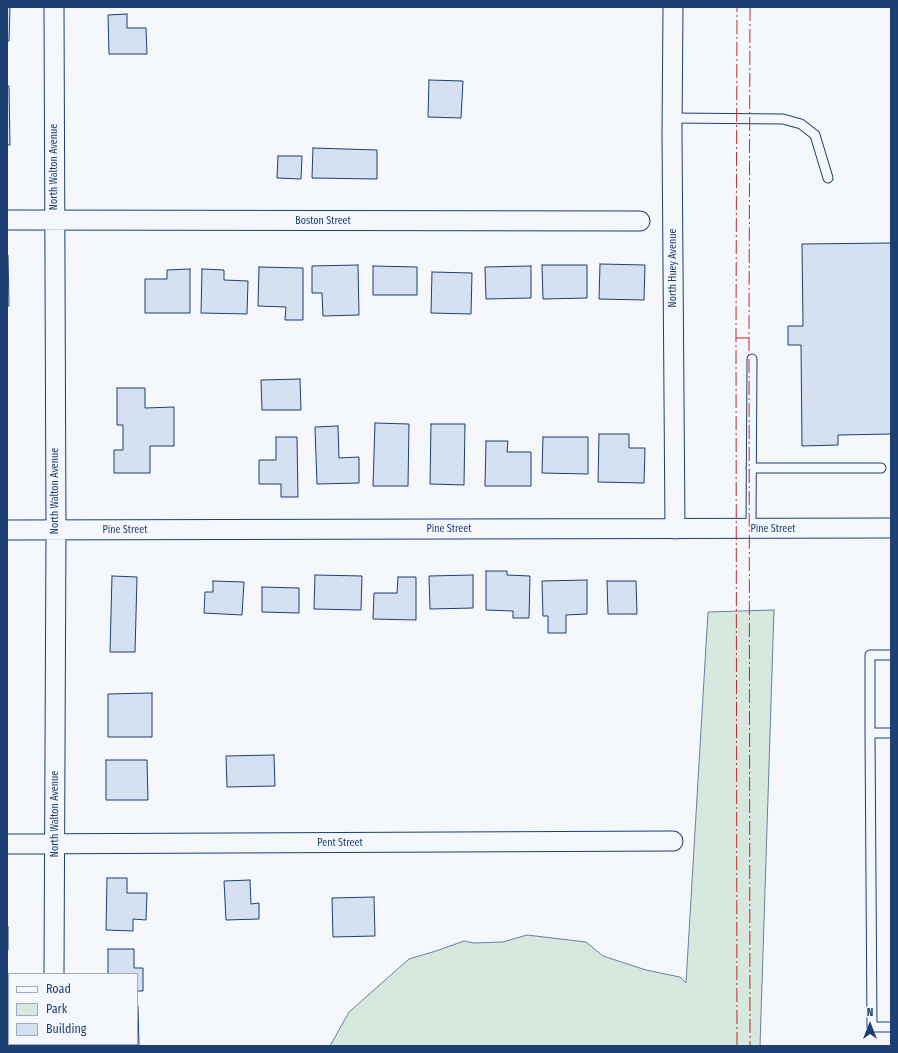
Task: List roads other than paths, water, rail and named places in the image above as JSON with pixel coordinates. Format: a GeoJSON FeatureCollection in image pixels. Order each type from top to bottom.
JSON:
{"type":"FeatureCollection","features":[{"type":"Feature","properties":{"kind":"street","name":"North Walton Avenue"},"geometry":{"type":"LineString","coordinates":[[54,7],[56,530],[54,973]]}},
{"type":"Feature","properties":{"kind":"street","name":"North Huey Avenue"},"geometry":{"type":"LineString","coordinates":[[673,7],[672,118],[675,529]]}},
{"type":"Feature","properties":{"kind":"street","name":"Boston Street"},"geometry":{"type":"LineString","coordinates":[[7,220],[640,221]]}},
{"type":"Feature","properties":{"kind":"street","name":"Pine Street"},"geometry":{"type":"LineString","coordinates":[[7,530],[891,528]]}},
{"type":"Feature","properties":{"kind":"street","name":"Pent Street"},"geometry":{"type":"LineString","coordinates":[[7,844],[54,845],[673,841]]}},
{"type":"Feature","properties":{"kind":"lane"},"geometry":{"type":"LineString","coordinates":[[672,118],[784,119],[801,124],[815,135],[828,178]]}},
{"type":"Feature","properties":{"kind":"lane"},"geometry":{"type":"LineString","coordinates":[[751,529],[752,359]]}},
{"type":"Feature","properties":{"kind":"lane"},"geometry":{"type":"LineString","coordinates":[[751,468],[881,468]]}},
{"type":"Feature","properties":{"kind":"lane"},"geometry":{"type":"LineString","coordinates":[[891,655],[870,655],[872,1027],[891,1027]]}},
{"type":"Feature","properties":{"kind":"lane"},"geometry":{"type":"LineString","coordinates":[[870,733],[891,733]]}}]}
